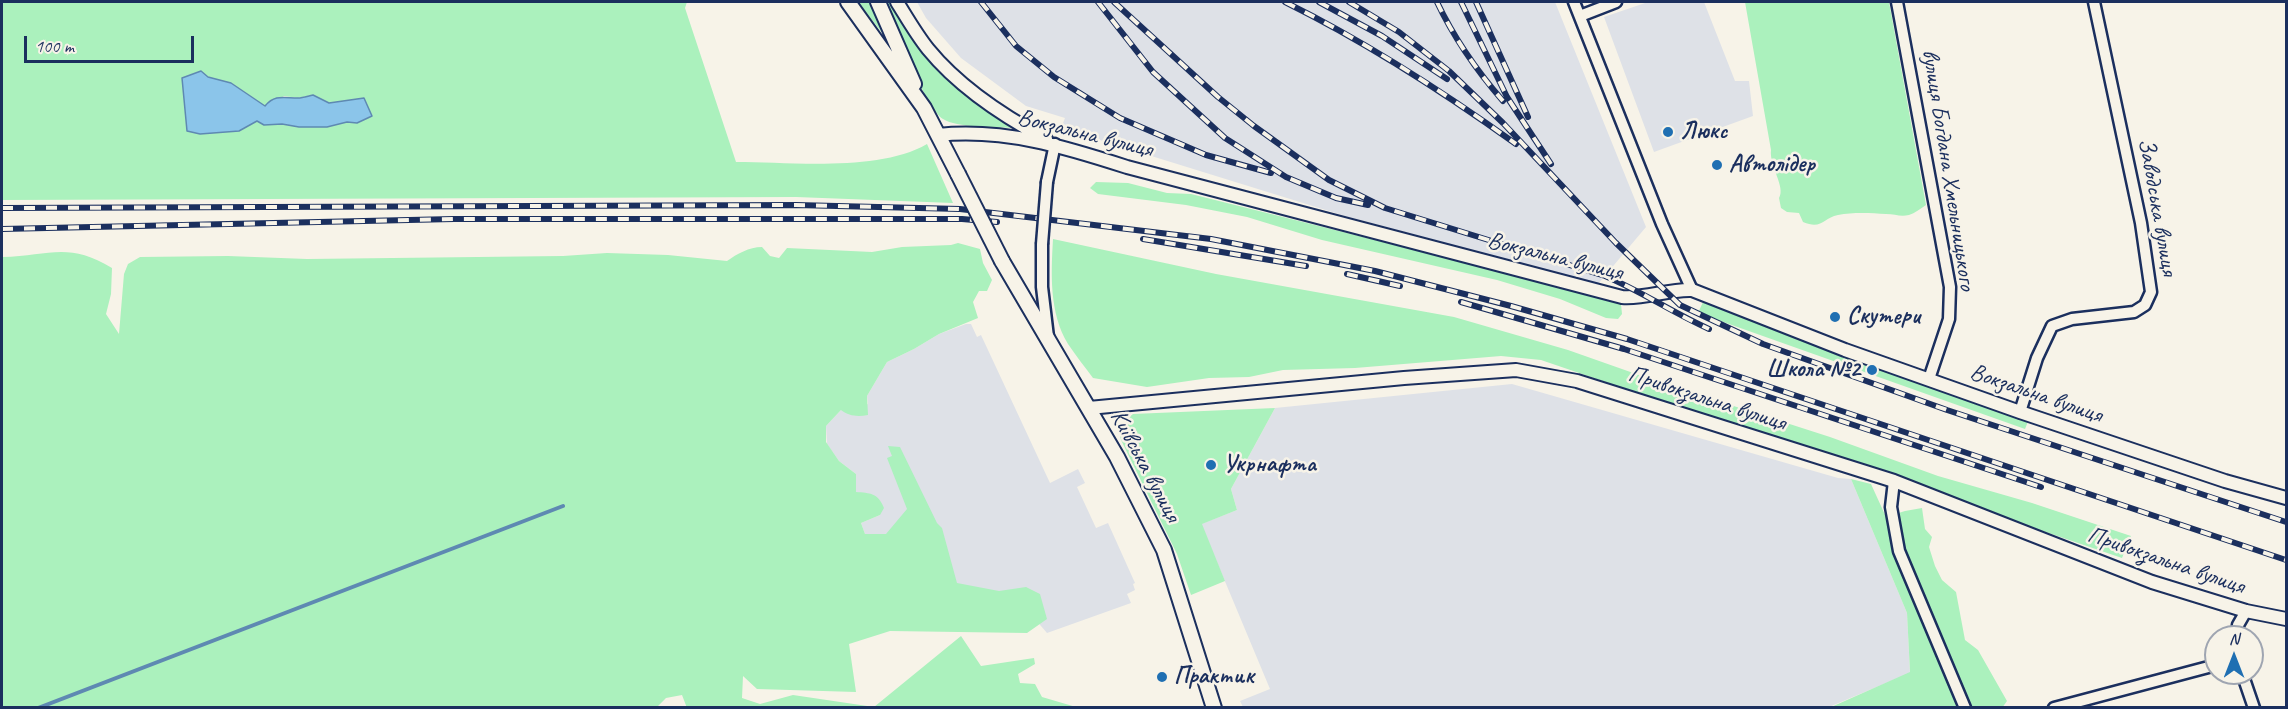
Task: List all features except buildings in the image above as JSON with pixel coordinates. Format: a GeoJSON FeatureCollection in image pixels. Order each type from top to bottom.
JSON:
{"type":"FeatureCollection","features":[{"type":"Feature","properties":{"kind":"main road"},"geometry":{"type":"LineString","coordinates":[[848,2],[924,108]]}},
{"type":"Feature","properties":{"kind":"main road"},"geometry":{"type":"LineString","coordinates":[[878,2],[924,108]]}},
{"type":"Feature","properties":{"kind":"main road","name":"Київська вулиця"},"geometry":{"type":"LineString","coordinates":[[924,108],[1002,261],[1122,466],[1164,550],[1214,708]]}},
{"type":"Feature","properties":{"kind":"street"},"geometry":{"type":"LineString","coordinates":[[897,2],[929,50],[952,74],[1007,118],[1055,144],[1047,182],[1042,244],[1042,286],[1049,344]]}},
{"type":"Feature","properties":{"kind":"street"},"geometry":{"type":"LineString","coordinates":[[1574,2],[1662,224],[1692,290]]}},
{"type":"Feature","properties":{"kind":"street"},"geometry":{"type":"LineString","coordinates":[[1580,16],[1616,2]]}},
{"type":"Feature","properties":{"kind":"street","name":"вулиця Богдана Хмельницького"},"geometry":{"type":"LineString","coordinates":[[1897,2],[1950,287],[1949,319],[1929,379]]}},
{"type":"Feature","properties":{"kind":"street","name":"Заводська вулиця"},"geometry":{"type":"LineString","coordinates":[[2020,412],[2037,358],[2052,326],[2072,319],[2134,312],[2145,305],[2151,292],[2141,223],[2094,2]]}},
{"type":"Feature","properties":{"kind":"street","name":"Вокзальна вулиця"},"geometry":{"type":"LineString","coordinates":[[938,135],[958,133],[1001,135],[1055,144],[1127,167],[1622,297],[1635,298],[1676,290],[1692,290],[1845,350],[2020,412],[2214,478],[2286,498]]}},
{"type":"Feature","properties":{"kind":"street","name":"Привокзальна вулиця"},"geometry":{"type":"LineString","coordinates":[[1089,408],[1404,378],[1516,370],[1588,384],[1894,482],[2152,582],[2246,611],[2286,619]]}},
{"type":"Feature","properties":{"kind":"street"},"geometry":{"type":"LineString","coordinates":[[1894,482],[1891,507],[1899,552],[1965,708]]}},
{"type":"Feature","properties":{"kind":"street"},"geometry":{"type":"LineString","coordinates":[[2238,625],[2246,611]]}},
{"type":"Feature","properties":{"kind":"street"},"geometry":{"type":"LineString","coordinates":[[2054,708],[2204,669]]}},
{"type":"Feature","properties":{"kind":"street"},"geometry":{"type":"LineString","coordinates":[[2246,685],[2254,708]]}},
{"type":"Feature","properties":{"kind":"shaded area"},"geometry":{"type":"Polygon","coordinates":[[[917,2],[1555,2],[1646,227],[1598,284],[1345,216],[1061,128],[1065,118],[1026,106],[961,58],[926,18],[917,2]]]}},
{"type":"Feature","properties":{"kind":"shaded area"},"geometry":{"type":"Polygon","coordinates":[[[1648,2],[1704,2],[1735,81],[1749,81],[1753,116],[1654,152],[1604,17],[1648,2]]]}},
{"type":"Feature","properties":{"kind":"shaded area"},"geometry":{"type":"Polygon","coordinates":[[[971,324],[977,337],[981,335],[1050,483],[1078,469],[1085,483],[1077,487],[1096,528],[1108,523],[1135,583],[1133,584],[1135,590],[1127,594],[1131,603],[1047,633],[1011,591],[968,610],[865,534],[861,523],[880,515],[856,492],[856,474],[839,461],[827,444],[826,426],[841,410],[868,404],[867,396],[887,362],[939,334],[971,324]]]}},
{"type":"Feature","properties":{"kind":"shaded area"},"geometry":{"type":"Polygon","coordinates":[[[1512,384],[1838,478],[1851,479],[1907,613],[1910,673],[1829,707],[1243,707],[1240,701],[1270,689],[1201,524],[1237,510],[1231,489],[1275,408],[1512,384]]]}},
{"type":"Feature","properties":{"kind":"green space"},"geometry":{"type":"Polygon","coordinates":[[[2,2],[687,2],[685,8],[736,162],[834,164],[860,162],[885,159],[927,144],[953,203],[796,197],[2,200],[2,2]],[[208,77],[249,125],[257,121],[264,125],[282,124],[299,127],[327,127],[347,122],[357,123],[364,98],[329,104],[313,95],[298,98],[284,96],[266,107],[231,83],[208,77]]]}},
{"type":"Feature","properties":{"kind":"green space"},"geometry":{"type":"Polygon","coordinates":[[[858,2],[872,2],[890,43],[858,2]]]}},
{"type":"Feature","properties":{"kind":"green space"},"geometry":{"type":"Polygon","coordinates":[[[884,2],[893,2],[949,76],[1012,128],[966,126],[943,119],[919,83],[884,2]]]}},
{"type":"Feature","properties":{"kind":"green space"},"geometry":{"type":"Polygon","coordinates":[[[1745,2],[1889,2],[1926,205],[1909,215],[1850,213],[1833,216],[1814,225],[1803,222],[1799,213],[1787,212],[1781,208],[1779,198],[1781,193],[1772,163],[1745,2]]]}},
{"type":"Feature","properties":{"kind":"green space"},"geometry":{"type":"Polygon","coordinates":[[[1096,182],[1128,183],[1167,193],[1191,194],[1395,245],[1621,304],[1622,314],[1618,319],[1606,318],[1560,299],[1497,280],[1322,240],[1247,217],[1186,205],[1098,194],[1090,188],[1096,182]]]}},
{"type":"Feature","properties":{"kind":"green space"},"geometry":{"type":"Polygon","coordinates":[[[1053,239],[1216,274],[1454,317],[1568,350],[1830,437],[1938,476],[2032,503],[2131,536],[2122,558],[1541,360],[1501,356],[1355,368],[1283,370],[1249,377],[1209,378],[1147,387],[1093,378],[1068,344],[1057,319],[1052,279],[1053,239]]]}},
{"type":"Feature","properties":{"kind":"green space"},"geometry":{"type":"Polygon","coordinates":[[[958,243],[980,249],[983,263],[992,280],[987,291],[979,291],[973,302],[978,318],[939,334],[887,362],[867,396],[868,415],[853,416],[841,410],[826,426],[826,442],[839,461],[856,474],[856,492],[873,495],[879,499],[884,508],[880,515],[861,523],[865,534],[886,534],[907,509],[887,458],[892,456],[888,446],[900,447],[937,523],[942,528],[957,583],[999,591],[1026,587],[1040,594],[1047,619],[1027,633],[890,631],[849,644],[856,692],[757,689],[743,676],[742,698],[760,704],[793,695],[874,707],[961,636],[981,666],[1034,658],[1035,664],[1018,674],[1020,683],[1035,684],[1042,697],[1076,707],[687,708],[682,695],[666,698],[656,708],[2,707],[2,257],[70,252],[97,260],[112,268],[111,294],[106,314],[119,334],[124,274],[128,264],[140,257],[228,256],[307,259],[563,256],[607,253],[668,255],[727,261],[743,251],[757,247],[762,247],[770,256],[779,258],[787,248],[872,252],[902,247],[958,243]]]}},
{"type":"Feature","properties":{"kind":"green space"},"geometry":{"type":"Polygon","coordinates":[[[1703,302],[2029,419],[2025,429],[1698,313],[1703,302]]]}},
{"type":"Feature","properties":{"kind":"green space"},"geometry":{"type":"Polygon","coordinates":[[[1275,408],[1231,489],[1237,510],[1202,524],[1225,581],[1191,595],[1177,554],[1121,440],[1118,426],[1133,414],[1275,408]]]}},
{"type":"Feature","properties":{"kind":"green space"},"geometry":{"type":"Polygon","coordinates":[[[1851,479],[1871,484],[1886,517],[1922,508],[1925,529],[1932,537],[1929,547],[1935,566],[1942,580],[1956,592],[1965,640],[1978,650],[2007,701],[2002,708],[1829,708],[1910,672],[1907,613],[1851,479]]]}},
{"type":"Feature","properties":{"kind":"water"},"geometry":{"type":"Polygon","coordinates":[[[201,71],[208,77],[231,83],[265,106],[272,100],[280,98],[300,98],[313,95],[329,103],[364,98],[372,116],[357,123],[347,122],[327,127],[264,125],[257,121],[239,131],[200,134],[187,131],[182,78],[201,71]]]}},
{"type":"Feature","properties":{"kind":"waterway"},"geometry":{"type":"LineString","coordinates":[[38,708],[563,506]]}},
{"type":"Feature","properties":{"kind":"railway"},"geometry":{"type":"LineString","coordinates":[[981,2],[1016,46],[1054,77],[1120,118],[1206,155],[1271,173]]}},
{"type":"Feature","properties":{"kind":"railway"},"geometry":{"type":"LineString","coordinates":[[1098,2],[1153,72],[1225,138],[1286,177],[1336,198],[1368,205]]}},
{"type":"Feature","properties":{"kind":"railway"},"geometry":{"type":"LineString","coordinates":[[1114,2],[1218,97],[1329,180],[1385,208],[1605,276],[1709,329]]}},
{"type":"Feature","properties":{"kind":"railway"},"geometry":{"type":"LineString","coordinates":[[1285,2],[1403,68],[1516,144]]}},
{"type":"Feature","properties":{"kind":"railway"},"geometry":{"type":"LineString","coordinates":[[1319,2],[1382,36],[1447,79]]}},
{"type":"Feature","properties":{"kind":"railway"},"geometry":{"type":"LineString","coordinates":[[1349,2],[1399,32],[1449,71],[1503,123],[1616,243],[1680,305],[1763,344],[1947,410],[2286,522]]}},
{"type":"Feature","properties":{"kind":"railway"},"geometry":{"type":"LineString","coordinates":[[1437,2],[1467,54],[1503,101]]}},
{"type":"Feature","properties":{"kind":"railway"},"geometry":{"type":"LineString","coordinates":[[1461,2],[1507,97],[1551,164]]}},
{"type":"Feature","properties":{"kind":"railway"},"geometry":{"type":"LineString","coordinates":[[1476,2],[1528,117]]}},
{"type":"Feature","properties":{"kind":"railway"},"geometry":{"type":"LineString","coordinates":[[2,208],[796,205],[960,209],[1211,239],[1375,271],[1627,339],[2286,560]]}},
{"type":"Feature","properties":{"kind":"railway"},"geometry":{"type":"LineString","coordinates":[[2,229],[454,219],[962,219],[997,222]]}},
{"type":"Feature","properties":{"kind":"railway"},"geometry":{"type":"LineString","coordinates":[[1143,239],[1306,266]]}},
{"type":"Feature","properties":{"kind":"railway"},"geometry":{"type":"LineString","coordinates":[[1347,274],[1400,286]]}},
{"type":"Feature","properties":{"kind":"railway"},"geometry":{"type":"LineString","coordinates":[[1461,302],[1624,349],[2041,487]]}},
{"type":"Feature","properties":{"kind":"place","name":"Люкс"},"geometry":{"type":"Point","coordinates":[1668,132]}},
{"type":"Feature","properties":{"kind":"place","name":"Автолідер"},"geometry":{"type":"Point","coordinates":[1717,165]}},
{"type":"Feature","properties":{"kind":"place","name":"Скутери"},"geometry":{"type":"Point","coordinates":[1835,317]}},
{"type":"Feature","properties":{"kind":"place","name":"Школа №2"},"geometry":{"type":"Point","coordinates":[1872,370]}},
{"type":"Feature","properties":{"kind":"place","name":"Укрнафта"},"geometry":{"type":"Point","coordinates":[1211,465]}},
{"type":"Feature","properties":{"kind":"place","name":"Практик"},"geometry":{"type":"Point","coordinates":[1162,677]}}]}
